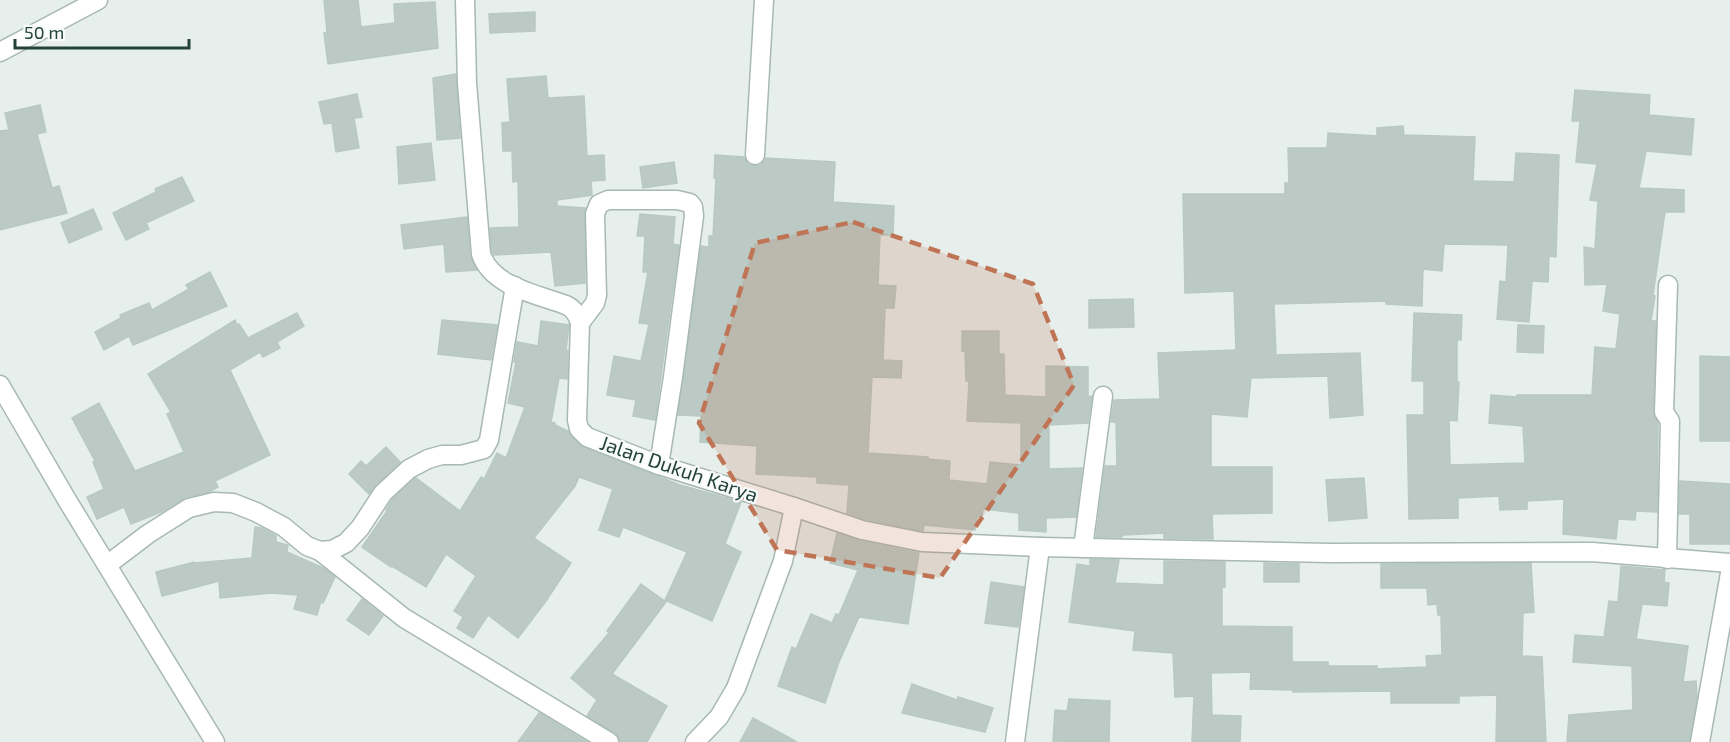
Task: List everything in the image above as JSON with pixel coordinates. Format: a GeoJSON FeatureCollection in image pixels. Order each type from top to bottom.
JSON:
{"type":"FeatureCollection","features":[{"type":"Feature","properties":{"kind":"street"},"geometry":{"type":"LineString","coordinates":[[0,52],[98,0]]}},
{"type":"Feature","properties":{"kind":"street"},"geometry":{"type":"LineString","coordinates":[[465,0],[467,83],[481,254],[500,279],[572,307],[580,323],[597,299],[596,214],[599,204],[608,200],[677,200],[690,203],[694,216],[659,465]]}},
{"type":"Feature","properties":{"kind":"street"},"geometry":{"type":"LineString","coordinates":[[755,155],[764,0]]}},
{"type":"Feature","properties":{"kind":"street"},"geometry":{"type":"LineString","coordinates":[[1667,559],[1670,421],[1664,412],[1668,285]]}},
{"type":"Feature","properties":{"kind":"street"},"geometry":{"type":"LineString","coordinates":[[320,552],[332,550],[346,543],[360,528],[383,493],[409,468],[442,455],[461,455],[484,449],[489,440],[514,286]]}},
{"type":"Feature","properties":{"kind":"street","name":"Jalan Dukuh Karya"},"geometry":{"type":"LineString","coordinates":[[580,323],[577,420],[579,429],[587,437],[659,465],[862,530],[896,538],[922,542],[1040,547],[1329,553],[1592,552],[1730,563]]}},
{"type":"Feature","properties":{"kind":"street"},"geometry":{"type":"LineString","coordinates":[[0,385],[215,742]]}},
{"type":"Feature","properties":{"kind":"street"},"geometry":{"type":"LineString","coordinates":[[1083,548],[1103,396]]}},
{"type":"Feature","properties":{"kind":"street"},"geometry":{"type":"LineString","coordinates":[[107,565],[148,534],[189,508],[214,502],[233,503],[284,527],[307,546],[320,552],[404,618],[609,742]]}},
{"type":"Feature","properties":{"kind":"street"},"geometry":{"type":"LineString","coordinates":[[695,742],[719,717],[736,688],[783,561],[794,507]]}},
{"type":"Feature","properties":{"kind":"street"},"geometry":{"type":"LineString","coordinates":[[1015,742],[1040,547]]}},
{"type":"Feature","properties":{"kind":"street"},"geometry":{"type":"LineString","coordinates":[[1700,742],[1730,573]]}},
{"type":"Feature","properties":{"kind":"highlighted area"},"geometry":{"type":"Polygon","coordinates":[[[853,222],[1033,284],[1074,385],[940,578],[777,550],[699,423],[755,243],[853,222]]]}},
{"type":"Feature","properties":{"kind":"building"},"geometry":{"type":"Polygon","coordinates":[[[324,0],[358,0],[361,27],[395,23],[394,4],[435,2],[438,48],[328,64],[324,33],[327,32],[324,0]]]}},
{"type":"Feature","properties":{"kind":"building"},"geometry":{"type":"Polygon","coordinates":[[[535,12],[535,31],[490,33],[489,14],[535,12]]]}},
{"type":"Feature","properties":{"kind":"building"},"geometry":{"type":"Polygon","coordinates":[[[456,74],[460,138],[437,140],[433,78],[456,74]]]}},
{"type":"Feature","properties":{"kind":"building"},"geometry":{"type":"Polygon","coordinates":[[[546,76],[548,98],[584,96],[587,156],[604,155],[605,180],[591,181],[592,195],[557,200],[557,206],[585,208],[585,283],[555,286],[551,252],[494,255],[492,251],[490,228],[519,227],[518,181],[513,182],[512,151],[503,151],[502,123],[510,122],[507,79],[546,76]]]}},
{"type":"Feature","properties":{"kind":"building"},"geometry":{"type":"Polygon","coordinates":[[[1575,90],[1650,95],[1649,115],[1694,119],[1691,155],[1646,151],[1639,188],[1684,190],[1684,212],[1665,212],[1653,295],[1655,296],[1651,321],[1656,321],[1653,412],[1658,423],[1657,512],[1636,511],[1635,520],[1618,519],[1616,539],[1563,534],[1564,499],[1527,501],[1527,509],[1500,510],[1499,496],[1458,498],[1458,518],[1409,519],[1407,415],[1424,415],[1424,381],[1412,381],[1414,313],[1462,315],[1461,340],[1457,340],[1457,382],[1459,382],[1457,421],[1449,420],[1450,465],[1525,463],[1523,426],[1489,423],[1491,395],[1517,397],[1517,395],[1592,395],[1595,347],[1616,349],[1620,314],[1603,311],[1607,284],[1585,285],[1584,247],[1595,249],[1598,201],[1590,200],[1597,164],[1576,162],[1580,121],[1572,121],[1575,90]]]}},
{"type":"Feature","properties":{"kind":"building"},"geometry":{"type":"Polygon","coordinates":[[[357,94],[362,117],[354,118],[359,148],[336,152],[332,123],[324,124],[319,102],[357,94]]]}},
{"type":"Feature","properties":{"kind":"building"},"geometry":{"type":"Polygon","coordinates":[[[40,105],[46,132],[37,134],[52,188],[59,186],[67,213],[0,230],[0,131],[9,130],[5,113],[40,105]]]}},
{"type":"Feature","properties":{"kind":"building"},"geometry":{"type":"Polygon","coordinates":[[[1403,126],[1404,135],[1475,137],[1473,181],[1514,182],[1516,153],[1559,155],[1556,257],[1549,256],[1548,282],[1532,281],[1529,322],[1497,319],[1500,281],[1506,282],[1508,245],[1444,244],[1442,271],[1423,269],[1422,306],[1386,304],[1386,301],[1274,304],[1276,355],[1360,353],[1363,415],[1330,418],[1328,376],[1251,378],[1247,417],[1211,414],[1211,467],[1272,467],[1272,513],[1212,514],[1213,539],[1164,538],[1164,533],[1096,537],[1105,466],[1117,466],[1116,422],[1111,422],[1114,400],[1160,399],[1158,353],[1236,350],[1234,291],[1185,293],[1183,194],[1285,194],[1285,183],[1289,183],[1288,148],[1327,148],[1328,133],[1377,136],[1377,128],[1403,126]]]}},
{"type":"Feature","properties":{"kind":"building"},"geometry":{"type":"Polygon","coordinates":[[[431,143],[435,180],[399,184],[397,147],[431,143]]]}},
{"type":"Feature","properties":{"kind":"building"},"geometry":{"type":"Polygon","coordinates":[[[715,155],[744,157],[748,164],[754,166],[761,165],[765,158],[835,162],[833,202],[894,206],[893,235],[880,235],[878,285],[896,286],[894,308],[885,308],[883,360],[902,361],[901,378],[872,377],[868,453],[928,457],[928,459],[950,461],[949,480],[987,484],[990,462],[1021,465],[1021,423],[967,421],[969,381],[966,381],[962,331],[999,331],[999,354],[1004,354],[1005,395],[1046,397],[1046,366],[1088,367],[1088,397],[1092,396],[1088,423],[1049,425],[1049,469],[1082,468],[1076,517],[1046,518],[1046,532],[1019,530],[1019,513],[983,509],[982,517],[977,516],[975,530],[924,525],[923,531],[847,513],[849,485],[817,483],[817,477],[756,474],[757,446],[700,442],[701,416],[678,415],[701,246],[709,247],[709,236],[713,236],[715,155]]]}},
{"type":"Feature","properties":{"kind":"building"},"geometry":{"type":"Polygon","coordinates":[[[674,162],[677,183],[643,188],[640,167],[674,162]]]}},
{"type":"Feature","properties":{"kind":"building"},"geometry":{"type":"Polygon","coordinates":[[[182,177],[194,201],[146,223],[149,229],[126,240],[113,213],[156,192],[155,189],[182,177]]]}},
{"type":"Feature","properties":{"kind":"building"},"geometry":{"type":"Polygon","coordinates":[[[93,209],[102,229],[69,243],[61,223],[93,209]]]}},
{"type":"Feature","properties":{"kind":"building"},"geometry":{"type":"Polygon","coordinates":[[[640,214],[675,217],[673,244],[679,245],[655,420],[633,416],[636,400],[607,395],[614,356],[641,361],[649,324],[639,323],[648,272],[643,272],[645,236],[637,236],[640,214]]]}},
{"type":"Feature","properties":{"kind":"building"},"geometry":{"type":"Polygon","coordinates":[[[467,217],[470,255],[477,270],[446,272],[444,244],[404,249],[401,225],[467,217]]]}},
{"type":"Feature","properties":{"kind":"building"},"geometry":{"type":"Polygon","coordinates":[[[210,272],[227,306],[133,345],[129,336],[104,350],[95,332],[121,318],[120,315],[149,303],[152,310],[189,289],[186,285],[210,272]]]}},
{"type":"Feature","properties":{"kind":"building"},"geometry":{"type":"Polygon","coordinates":[[[1133,299],[1134,327],[1089,328],[1089,300],[1133,299]]]}},
{"type":"Feature","properties":{"kind":"building"},"geometry":{"type":"Polygon","coordinates":[[[297,313],[304,326],[277,342],[280,348],[263,357],[260,352],[230,370],[270,455],[215,481],[218,487],[209,492],[186,497],[161,512],[131,524],[124,507],[97,519],[87,497],[104,489],[93,462],[95,461],[72,418],[99,403],[135,471],[184,452],[167,414],[171,412],[148,374],[235,320],[248,338],[297,313]]]}},
{"type":"Feature","properties":{"kind":"building"},"geometry":{"type":"Polygon","coordinates":[[[442,320],[497,325],[491,360],[438,354],[442,320]]]}},
{"type":"Feature","properties":{"kind":"building"},"geometry":{"type":"Polygon","coordinates":[[[541,321],[569,325],[566,350],[568,351],[567,379],[559,378],[551,422],[568,431],[571,437],[583,447],[680,485],[741,502],[725,544],[741,552],[712,621],[665,600],[687,552],[623,527],[619,537],[599,530],[613,489],[579,477],[575,486],[534,538],[571,563],[518,638],[488,615],[473,638],[457,628],[463,617],[454,611],[476,576],[446,554],[426,587],[362,547],[392,500],[416,478],[460,511],[481,477],[484,479],[497,453],[506,458],[525,407],[508,403],[516,362],[514,362],[517,342],[538,346],[541,321]]]}},
{"type":"Feature","properties":{"kind":"building"},"geometry":{"type":"Polygon","coordinates":[[[1518,325],[1544,326],[1543,353],[1517,352],[1518,325]]]}},
{"type":"Feature","properties":{"kind":"building"},"geometry":{"type":"Polygon","coordinates":[[[1700,356],[1730,357],[1730,441],[1700,441],[1700,356]]]}},
{"type":"Feature","properties":{"kind":"building"},"geometry":{"type":"Polygon","coordinates":[[[386,447],[400,462],[375,485],[369,494],[349,474],[361,461],[366,466],[386,447]]]}},
{"type":"Feature","properties":{"kind":"building"},"geometry":{"type":"Polygon","coordinates":[[[1364,478],[1367,518],[1329,521],[1326,480],[1364,478]]]}},
{"type":"Feature","properties":{"kind":"building"},"geometry":{"type":"Polygon","coordinates":[[[1680,481],[1730,484],[1730,544],[1690,544],[1690,514],[1679,514],[1680,481]]]}},
{"type":"Feature","properties":{"kind":"building"},"geometry":{"type":"Polygon","coordinates":[[[255,527],[262,528],[276,536],[276,542],[288,545],[287,552],[323,568],[335,577],[323,603],[321,601],[317,615],[294,609],[298,595],[271,593],[220,598],[219,581],[162,596],[156,572],[194,562],[252,558],[255,527]]]}},
{"type":"Feature","properties":{"kind":"building"},"geometry":{"type":"Polygon","coordinates":[[[837,533],[860,541],[919,553],[908,624],[859,617],[839,662],[825,703],[778,686],[792,647],[796,649],[811,614],[832,623],[836,614],[839,615],[858,570],[830,563],[837,533]]]}},
{"type":"Feature","properties":{"kind":"building"},"geometry":{"type":"Polygon","coordinates":[[[1090,559],[1119,560],[1115,583],[1164,585],[1164,561],[1225,562],[1225,587],[1222,587],[1222,626],[1292,627],[1292,662],[1328,662],[1328,666],[1377,666],[1377,669],[1427,667],[1426,656],[1442,655],[1441,615],[1438,615],[1437,604],[1428,605],[1427,588],[1381,588],[1381,564],[1531,563],[1534,612],[1523,613],[1522,656],[1542,657],[1546,742],[1496,742],[1497,695],[1459,696],[1459,703],[1391,703],[1391,691],[1293,692],[1293,690],[1250,689],[1251,672],[1211,673],[1212,715],[1241,716],[1240,742],[1192,742],[1194,696],[1175,697],[1173,653],[1133,650],[1135,631],[1069,622],[1077,564],[1090,566],[1090,559]]]}},
{"type":"Feature","properties":{"kind":"building"},"geometry":{"type":"Polygon","coordinates":[[[1264,563],[1299,564],[1299,582],[1264,582],[1264,563]]]}},
{"type":"Feature","properties":{"kind":"building"},"geometry":{"type":"Polygon","coordinates":[[[1621,566],[1665,570],[1664,582],[1669,583],[1667,606],[1642,604],[1636,639],[1688,646],[1683,682],[1696,681],[1697,697],[1689,742],[1567,742],[1569,715],[1633,710],[1632,666],[1573,662],[1575,635],[1604,637],[1609,601],[1618,602],[1621,566]]]}},
{"type":"Feature","properties":{"kind":"building"},"geometry":{"type":"Polygon","coordinates":[[[991,582],[1024,587],[1018,627],[985,623],[991,582]]]}},
{"type":"Feature","properties":{"kind":"building"},"geometry":{"type":"Polygon","coordinates":[[[641,584],[666,602],[612,674],[667,706],[647,742],[620,742],[615,733],[587,716],[597,700],[571,678],[609,633],[607,631],[641,584]]]}},
{"type":"Feature","properties":{"kind":"building"},"geometry":{"type":"Polygon","coordinates":[[[362,599],[383,616],[369,635],[347,620],[362,599]]]}},
{"type":"Feature","properties":{"kind":"building"},"geometry":{"type":"Polygon","coordinates":[[[912,684],[957,700],[958,697],[993,708],[985,732],[902,713],[912,684]]]}},
{"type":"Feature","properties":{"kind":"building"},"geometry":{"type":"Polygon","coordinates":[[[1069,699],[1110,701],[1109,742],[1053,741],[1055,710],[1067,711],[1069,699]]]}},
{"type":"Feature","properties":{"kind":"building"},"geometry":{"type":"Polygon","coordinates":[[[539,713],[587,742],[518,742],[539,713]]]}},
{"type":"Feature","properties":{"kind":"building"},"geometry":{"type":"Polygon","coordinates":[[[753,718],[797,742],[740,742],[753,718]]]}}]}
